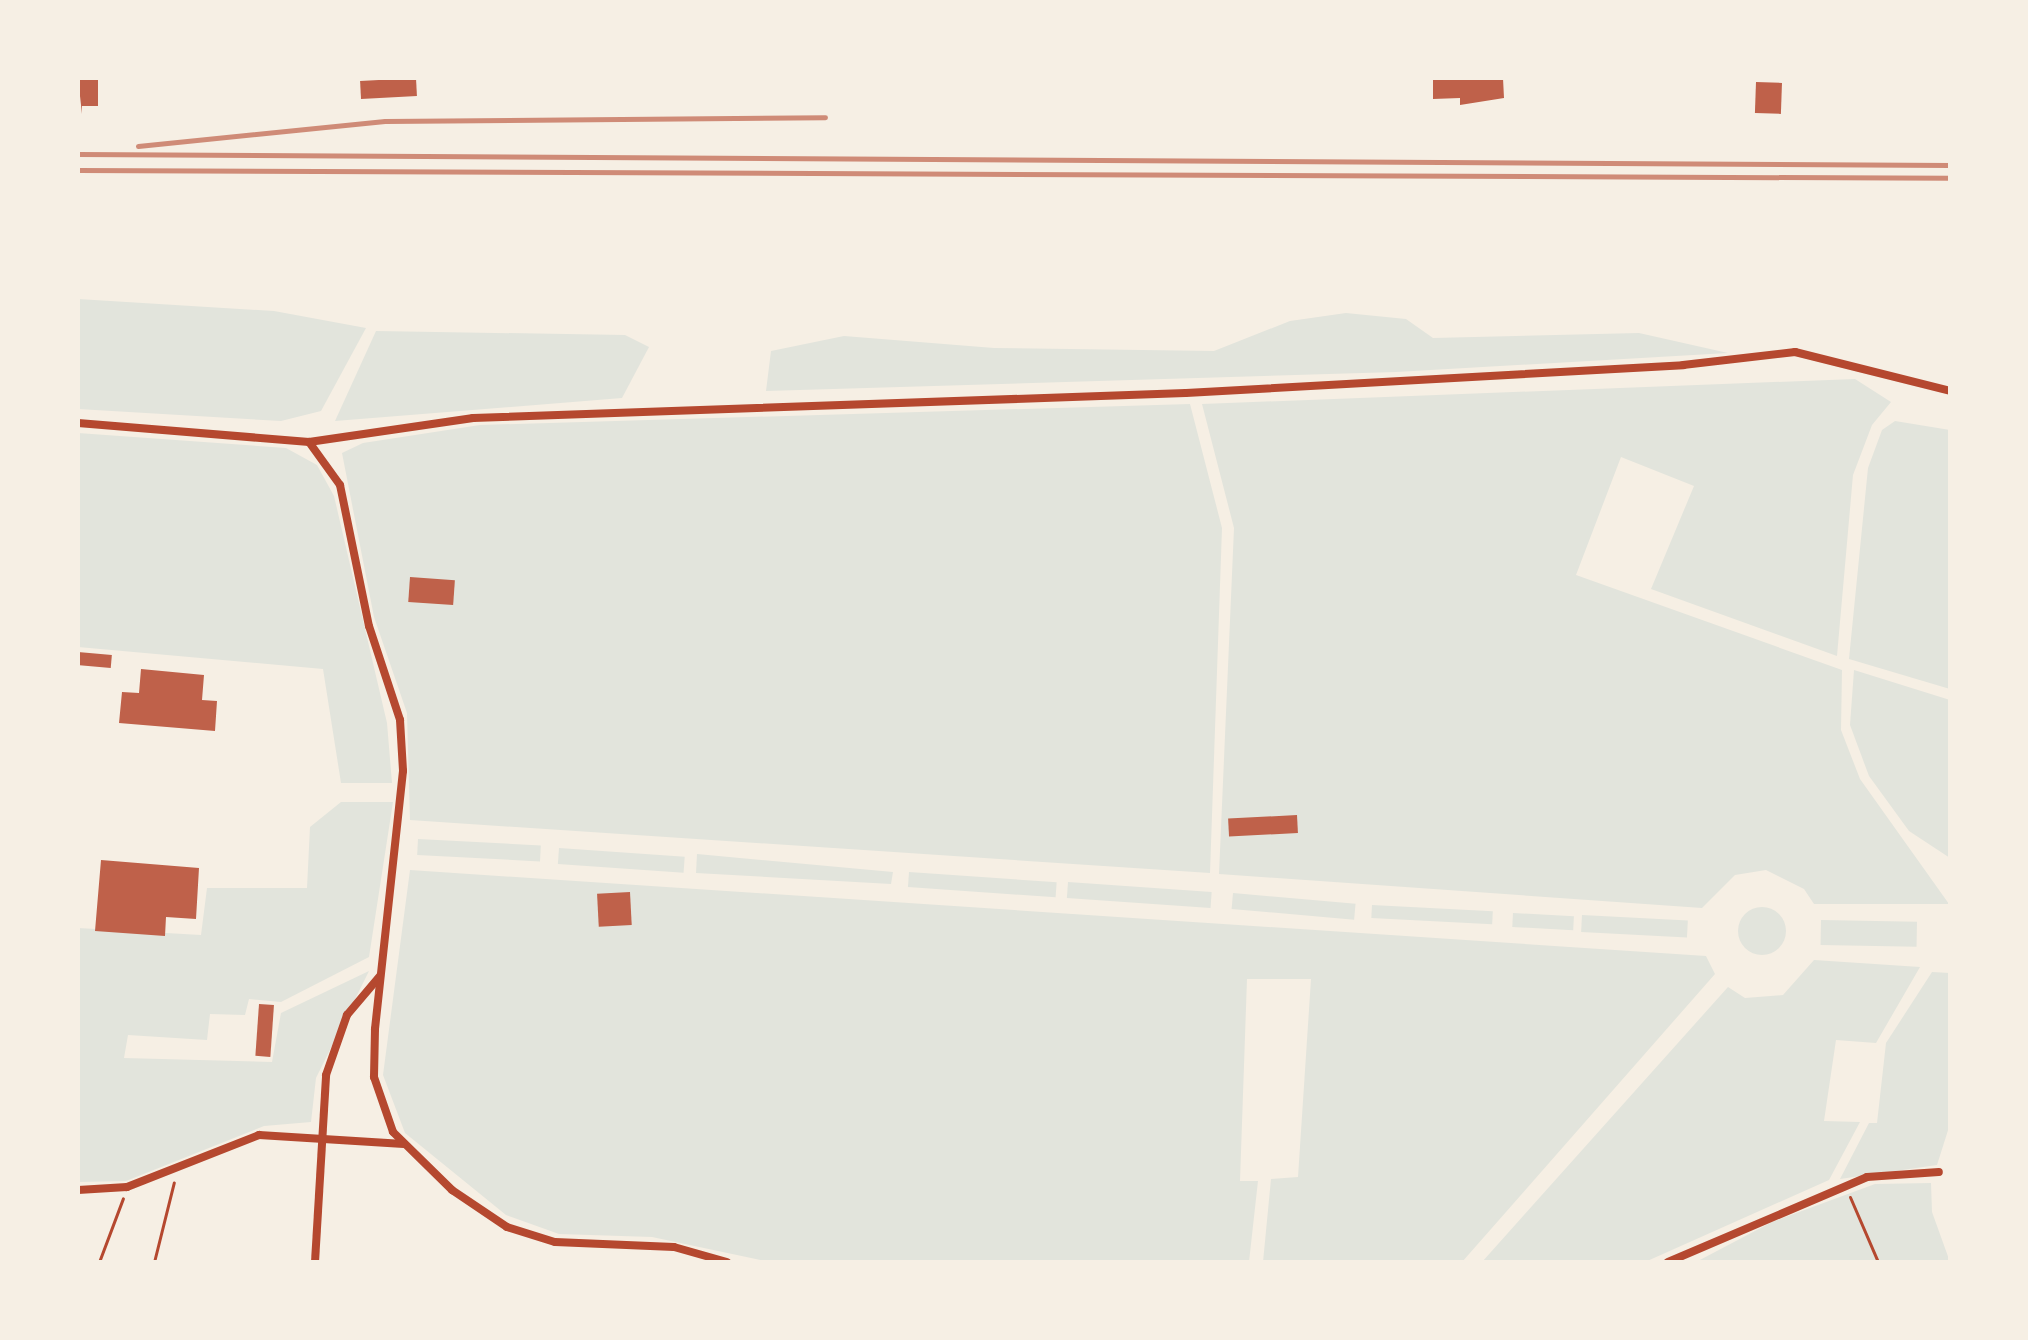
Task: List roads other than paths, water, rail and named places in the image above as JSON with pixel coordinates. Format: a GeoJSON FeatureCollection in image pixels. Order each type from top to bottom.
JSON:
{"type":"FeatureCollection","features":[{"type":"Feature","properties":{"kind":"street"},"geometry":{"type":"LineString","coordinates":[[78,423],[309,442],[473,418],[1186,393],[1683,365],[1795,352],[1950,391]]}},
{"type":"Feature","properties":{"kind":"street"},"geometry":{"type":"LineString","coordinates":[[309,442],[340,485],[369,626],[400,720],[403,771],[380,975],[374,1077],[393,1132],[452,1190],[507,1227],[555,1242],[674,1247],[727,1262]]}},
{"type":"Feature","properties":{"kind":"street"},"geometry":{"type":"LineString","coordinates":[[315,1262],[319,1134],[326,1075],[347,1015],[380,975]]}},
{"type":"Feature","properties":{"kind":"street"},"geometry":{"type":"LineString","coordinates":[[78,1190],[127,1187],[177,1171],[259,1135],[319,1134],[405,1144]]}},
{"type":"Feature","properties":{"kind":"street"},"geometry":{"type":"LineString","coordinates":[[1668,1262],[1841,1187],[1939,1172]]}},
{"type":"Feature","properties":{"kind":"railway"},"geometry":{"type":"LineString","coordinates":[[138,146],[385,121],[825,117]]}},
{"type":"Feature","properties":{"kind":"railway"},"geometry":{"type":"LineString","coordinates":[[78,154],[1950,165]]}},
{"type":"Feature","properties":{"kind":"railway"},"geometry":{"type":"LineString","coordinates":[[78,170],[1950,178]]}}]}
